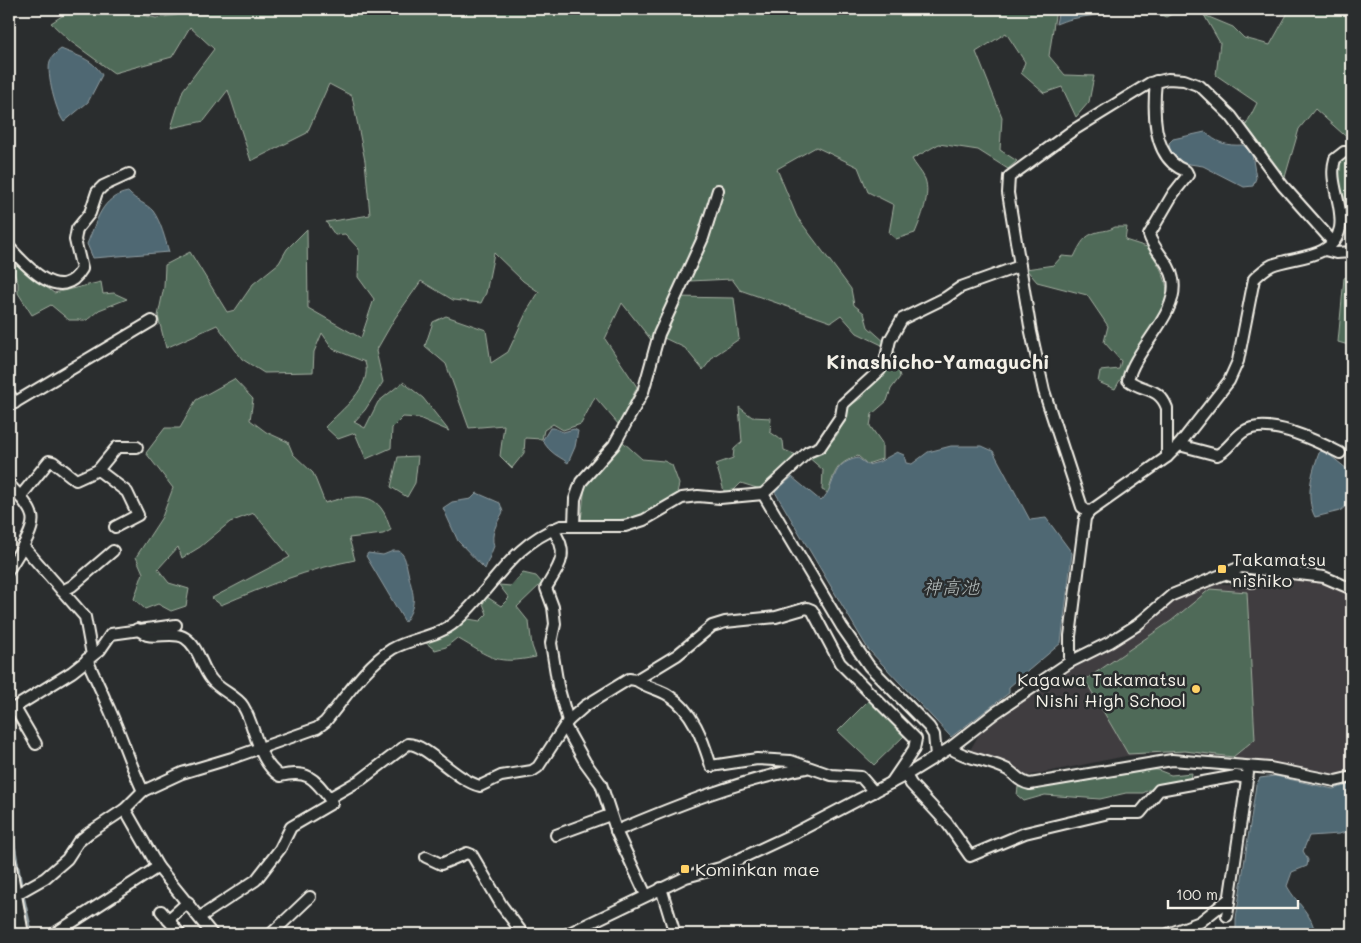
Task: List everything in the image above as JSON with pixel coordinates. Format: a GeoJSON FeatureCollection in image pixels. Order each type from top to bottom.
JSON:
{"type":"FeatureCollection","features":[{"type":"Feature","properties":{"kind":"main road"},"geometry":{"type":"LineString","coordinates":[[9,862],[22,934]]}},
{"type":"Feature","properties":{"kind":"street"},"geometry":{"type":"LineString","coordinates":[[1089,512],[1082,507],[1044,391],[1030,332],[1008,193],[1009,177],[1072,131],[1156,81],[1184,80],[1200,86],[1212,95],[1231,116],[1284,186],[1333,242]]}},
{"type":"Feature","properties":{"kind":"street"},"geometry":{"type":"LineString","coordinates":[[1156,81],[1154,100],[1157,132],[1165,154],[1178,168],[1186,171],[1188,175],[1169,200],[1149,235],[1173,277],[1174,289],[1171,302],[1157,330],[1130,372],[1128,380],[1156,392],[1165,401],[1168,408],[1167,457]]}},
{"type":"Feature","properties":{"kind":"street"},"geometry":{"type":"LineString","coordinates":[[1070,662],[1070,636],[1085,518],[1089,512],[1167,457],[1179,445],[1229,380],[1238,361],[1254,279],[1271,265],[1325,250],[1333,242],[1340,228],[1332,168],[1335,159],[1344,152],[1352,152]]}},
{"type":"Feature","properties":{"kind":"street"},"geometry":{"type":"LineString","coordinates":[[9,246],[22,260],[50,282],[60,286],[70,284],[82,269],[75,240],[77,229],[90,213],[96,192],[103,186],[129,174]]}},
{"type":"Feature","properties":{"kind":"street"},"geometry":{"type":"LineString","coordinates":[[574,525],[576,499],[581,482],[614,445],[643,392],[659,334],[703,238],[718,190]]}},
{"type":"Feature","properties":{"kind":"street"},"geometry":{"type":"LineString","coordinates":[[1325,250],[1336,253],[1352,252]]}},
{"type":"Feature","properties":{"kind":"street"},"geometry":{"type":"LineString","coordinates":[[15,895],[45,878],[67,859],[78,842],[89,832],[125,809],[143,791],[182,773],[232,758],[317,728],[325,722],[369,670],[392,650],[453,624],[515,555],[527,544],[552,529],[574,525],[625,526],[644,520],[682,498],[698,496],[720,498],[763,494],[808,452],[820,447],[841,416],[843,404],[880,370],[885,362],[890,340],[902,319],[961,288],[1020,266]]}},
{"type":"Feature","properties":{"kind":"street"},"geometry":{"type":"LineString","coordinates":[[11,401],[152,321]]}},
{"type":"Feature","properties":{"kind":"street"},"geometry":{"type":"LineString","coordinates":[[1179,445],[1217,454],[1222,453],[1243,432],[1262,426],[1316,441],[1340,453]]}},
{"type":"Feature","properties":{"kind":"street"},"geometry":{"type":"LineString","coordinates":[[20,497],[49,461],[76,480],[98,470],[117,447],[137,447]]}},
{"type":"Feature","properties":{"kind":"street"},"geometry":{"type":"LineString","coordinates":[[98,470],[127,492],[138,515],[115,527]]}},
{"type":"Feature","properties":{"kind":"street"},"geometry":{"type":"LineString","coordinates":[[9,484],[32,516],[32,523],[23,546],[9,569]]}},
{"type":"Feature","properties":{"kind":"street"},"geometry":{"type":"LineString","coordinates":[[763,494],[842,627],[869,666],[929,727],[934,735],[936,756]]}},
{"type":"Feature","properties":{"kind":"street"},"geometry":{"type":"LineString","coordinates":[[552,529],[562,548],[562,560],[546,588],[553,608],[555,624],[551,643],[558,686],[567,723],[586,762],[601,784],[616,831],[646,895]]}},
{"type":"Feature","properties":{"kind":"street"},"geometry":{"type":"LineString","coordinates":[[23,546],[84,617],[96,682],[106,701],[129,762],[143,791]]}},
{"type":"Feature","properties":{"kind":"street"},"geometry":{"type":"LineString","coordinates":[[62,591],[72,586],[113,551]]}},
{"type":"Feature","properties":{"kind":"street"},"geometry":{"type":"LineString","coordinates":[[567,934],[686,876],[720,868],[793,834],[906,775],[950,748],[995,713],[1070,662],[1110,642],[1137,625],[1172,595],[1241,568],[1324,577],[1352,589]]}},
{"type":"Feature","properties":{"kind":"street"},"geometry":{"type":"LineString","coordinates":[[1224,574],[1252,582]]}},
{"type":"Feature","properties":{"kind":"street"},"geometry":{"type":"LineString","coordinates":[[636,680],[677,655],[712,626],[725,622],[776,617],[807,608],[812,610],[840,663],[916,739],[914,749],[891,783]]}},
{"type":"Feature","properties":{"kind":"street"},"geometry":{"type":"LineString","coordinates":[[36,744],[12,709],[90,657],[112,634],[176,625]]}},
{"type":"Feature","properties":{"kind":"street"},"geometry":{"type":"LineString","coordinates":[[137,629],[147,635],[176,635],[187,640],[195,649],[210,679],[222,691],[241,703],[259,747],[275,773],[280,776],[295,773],[316,780],[332,803],[290,827],[280,849],[256,880],[200,917]]}},
{"type":"Feature","properties":{"kind":"street"},"geometry":{"type":"LineString","coordinates":[[329,798],[362,779],[408,744],[416,744],[445,768],[472,784],[480,786],[501,776],[532,771],[538,767],[567,723],[585,706],[629,679],[636,680],[676,700],[692,720],[703,739],[711,766],[757,759],[790,761],[831,775],[861,777],[874,792]]}},
{"type":"Feature","properties":{"kind":"street"},"geometry":{"type":"LineString","coordinates":[[950,748],[962,756],[982,760],[1009,771],[1020,783],[1030,784],[1172,760],[1248,772]]}},
{"type":"Feature","properties":{"kind":"street"},"geometry":{"type":"LineString","coordinates":[[616,831],[694,798],[764,775],[809,767]]}},
{"type":"Feature","properties":{"kind":"street"},"geometry":{"type":"LineString","coordinates":[[906,775],[911,784],[948,823],[970,856],[1025,833],[1110,813],[1140,813],[1159,790],[1270,768],[1335,781],[1352,777]]}},
{"type":"Feature","properties":{"kind":"street"},"geometry":{"type":"LineString","coordinates":[[1227,916],[1248,772]]}},
{"type":"Feature","properties":{"kind":"street"},"geometry":{"type":"LineString","coordinates":[[125,809],[158,868],[188,902],[212,934]]}},
{"type":"Feature","properties":{"kind":"street"},"geometry":{"type":"LineString","coordinates":[[556,835],[610,815]]}},
{"type":"Feature","properties":{"kind":"street"},"geometry":{"type":"LineString","coordinates":[[426,857],[441,864],[467,853],[472,856],[502,906],[523,934]]}},
{"type":"Feature","properties":{"kind":"street"},"geometry":{"type":"LineString","coordinates":[[54,934],[158,868]]}},
{"type":"Feature","properties":{"kind":"street"},"geometry":{"type":"LineString","coordinates":[[662,888],[675,934]]}},
{"type":"Feature","properties":{"kind":"street"},"geometry":{"type":"LineString","coordinates":[[271,934],[310,897]]}},
{"type":"Feature","properties":{"kind":"street"},"geometry":{"type":"LineString","coordinates":[[1168,934],[1200,922],[1229,899]]}},
{"type":"Feature","properties":{"kind":"street"},"geometry":{"type":"LineString","coordinates":[[168,920],[188,902]]}},
{"type":"Feature","properties":{"kind":"street"},"geometry":{"type":"LineString","coordinates":[[161,911],[180,934]]}},
{"type":"Feature","properties":{"kind":"shaded area","name":"Kagawa Takamatsu Nishi High School"},"geometry":{"type":"Polygon","coordinates":[[[1251,574],[1306,578],[1352,593],[1352,772],[1337,776],[1260,762],[1185,752],[1126,756],[1022,777],[1002,760],[969,752],[979,734],[1011,709],[1070,670],[1130,635],[1172,600],[1215,583],[1250,586],[1251,574]]]}},
{"type":"Feature","properties":{"kind":"green space"},"geometry":{"type":"Polygon","coordinates":[[[69,9],[130,9],[133,13],[156,18],[177,15],[177,9],[1056,9],[1049,56],[1065,75],[1094,76],[1089,102],[1076,117],[1062,87],[1044,93],[1021,73],[1025,62],[1006,33],[976,52],[1002,117],[1000,150],[1017,161],[1008,169],[978,150],[939,144],[912,159],[925,179],[927,185],[926,199],[915,233],[896,239],[889,233],[894,205],[868,192],[858,167],[816,147],[777,169],[797,217],[851,289],[854,305],[864,313],[868,327],[886,343],[884,346],[857,333],[841,315],[831,322],[740,290],[732,279],[690,281],[682,273],[675,297],[734,298],[739,339],[714,356],[703,370],[685,348],[662,337],[652,341],[622,303],[605,339],[637,387],[619,425],[595,397],[581,424],[563,430],[553,424],[544,430],[542,439],[525,438],[524,453],[512,468],[500,456],[504,425],[469,428],[446,364],[425,346],[433,322],[446,316],[486,330],[491,363],[508,352],[527,311],[539,292],[523,281],[494,253],[486,293],[481,303],[453,300],[421,281],[395,318],[376,351],[383,382],[365,410],[354,422],[365,428],[378,402],[403,382],[423,398],[449,431],[419,418],[403,417],[392,428],[391,448],[366,459],[355,433],[338,439],[325,427],[347,406],[360,389],[366,371],[365,362],[333,349],[322,333],[314,352],[313,372],[264,373],[242,359],[217,325],[166,348],[158,316],[164,287],[165,265],[190,252],[227,312],[235,310],[253,284],[279,263],[287,249],[307,229],[308,308],[361,338],[374,299],[358,277],[359,249],[345,234],[335,235],[326,222],[370,215],[365,161],[352,96],[329,84],[307,133],[251,161],[228,90],[204,121],[171,128],[183,90],[214,49],[190,27],[172,57],[114,73],[70,41],[51,23],[68,12],[69,9]]]}},
{"type":"Feature","properties":{"kind":"green space"},"geometry":{"type":"Polygon","coordinates":[[[1146,9],[1182,9],[1166,17],[1146,9]]]}},
{"type":"Feature","properties":{"kind":"green space"},"geometry":{"type":"Polygon","coordinates":[[[1290,9],[1352,9],[1352,142],[1315,109],[1299,129],[1285,177],[1246,125],[1257,103],[1216,75],[1220,43],[1204,15],[1233,27],[1244,38],[1270,45],[1290,9]]]}},
{"type":"Feature","properties":{"kind":"green space"},"geometry":{"type":"Polygon","coordinates":[[[1352,153],[1352,218],[1350,218],[1338,176],[1339,159],[1352,153]]]}},
{"type":"Feature","properties":{"kind":"green space"},"geometry":{"type":"Polygon","coordinates":[[[1115,227],[1127,227],[1125,240],[1147,247],[1163,274],[1167,293],[1153,325],[1115,389],[1098,382],[1100,371],[1119,369],[1121,361],[1104,342],[1108,326],[1087,295],[1037,282],[1026,269],[1054,265],[1062,256],[1074,257],[1086,238],[1115,227]]]}},
{"type":"Feature","properties":{"kind":"green space"},"geometry":{"type":"Polygon","coordinates":[[[17,265],[54,293],[101,282],[103,294],[114,293],[127,299],[99,310],[87,320],[69,320],[51,305],[32,315],[18,293],[18,283],[12,268],[17,265]]]}},
{"type":"Feature","properties":{"kind":"green space"},"geometry":{"type":"Polygon","coordinates":[[[1352,275],[1352,346],[1338,342],[1344,278],[1352,275]]]}},
{"type":"Feature","properties":{"kind":"green space"},"geometry":{"type":"Polygon","coordinates":[[[894,351],[900,377],[891,389],[887,401],[872,414],[870,426],[882,443],[882,459],[867,464],[858,456],[840,465],[828,493],[822,490],[823,470],[807,456],[822,449],[834,439],[841,427],[844,410],[864,396],[866,386],[890,353],[894,351]]]}},
{"type":"Feature","properties":{"kind":"green space"},"geometry":{"type":"Polygon","coordinates":[[[234,379],[253,399],[250,420],[266,432],[288,442],[293,454],[313,473],[325,503],[354,497],[369,499],[376,502],[383,510],[391,530],[383,534],[349,538],[355,560],[304,573],[221,605],[212,598],[290,557],[254,513],[230,522],[200,547],[182,558],[178,547],[158,569],[169,583],[189,589],[186,606],[171,611],[158,604],[145,609],[134,599],[143,573],[136,557],[162,517],[173,488],[146,453],[165,428],[180,428],[196,400],[234,379]]]}},
{"type":"Feature","properties":{"kind":"green space"},"geometry":{"type":"Polygon","coordinates":[[[739,407],[752,417],[771,418],[770,432],[783,441],[784,450],[799,456],[763,490],[741,483],[732,492],[724,491],[716,464],[733,458],[734,449],[742,442],[739,407]]]}},
{"type":"Feature","properties":{"kind":"green space"},"geometry":{"type":"Polygon","coordinates":[[[623,442],[642,459],[664,461],[672,465],[679,484],[676,497],[643,516],[617,520],[581,520],[585,486],[623,442]]]}},
{"type":"Feature","properties":{"kind":"green space"},"geometry":{"type":"Polygon","coordinates":[[[418,456],[415,483],[407,497],[391,487],[398,457],[418,456]]]}},
{"type":"Feature","properties":{"kind":"green space"},"geometry":{"type":"Polygon","coordinates":[[[523,573],[536,576],[542,583],[517,607],[529,622],[532,646],[536,657],[502,660],[478,651],[457,638],[446,647],[435,650],[425,642],[446,634],[468,619],[480,621],[487,614],[482,601],[487,597],[501,606],[509,598],[499,585],[511,586],[523,573]]]}},
{"type":"Feature","properties":{"kind":"green space"},"geometry":{"type":"Polygon","coordinates":[[[1210,589],[1247,592],[1255,739],[1233,757],[1185,751],[1128,754],[1085,680],[1171,621],[1210,589]]]}},
{"type":"Feature","properties":{"kind":"green space"},"geometry":{"type":"Polygon","coordinates":[[[871,698],[907,733],[874,765],[838,731],[871,698]]]}},
{"type":"Feature","properties":{"kind":"green space"},"geometry":{"type":"Polygon","coordinates":[[[1142,769],[1158,770],[1171,775],[1192,773],[1191,780],[1155,787],[1143,793],[1126,793],[1100,799],[1045,795],[1024,801],[1017,795],[1018,787],[1035,787],[1142,769]]]}},
{"type":"Feature","properties":{"kind":"water"},"geometry":{"type":"Polygon","coordinates":[[[1059,9],[1122,9],[1056,24],[1059,9]]]}},
{"type":"Feature","properties":{"kind":"water"},"geometry":{"type":"Polygon","coordinates":[[[61,49],[89,61],[102,75],[88,102],[64,122],[55,102],[49,75],[50,61],[61,49]]]}},
{"type":"Feature","properties":{"kind":"water"},"geometry":{"type":"Polygon","coordinates":[[[1205,132],[1222,143],[1243,145],[1252,154],[1256,178],[1253,186],[1244,187],[1203,166],[1183,163],[1170,151],[1169,143],[1173,139],[1205,132]]]}},
{"type":"Feature","properties":{"kind":"water"},"geometry":{"type":"Polygon","coordinates":[[[128,192],[148,206],[156,215],[169,252],[93,258],[87,244],[101,211],[112,199],[128,192]]]}},
{"type":"Feature","properties":{"kind":"water"},"geometry":{"type":"Polygon","coordinates":[[[550,428],[563,432],[574,429],[578,431],[575,447],[568,463],[548,449],[542,441],[550,428]]]}},
{"type":"Feature","properties":{"kind":"water","name":"神高池"},"geometry":{"type":"Polygon","coordinates":[[[951,446],[982,446],[993,451],[1030,520],[1046,518],[1072,553],[1061,643],[1009,687],[1009,693],[951,737],[868,649],[775,492],[792,477],[821,501],[827,494],[838,469],[849,461],[858,458],[868,465],[879,462],[897,452],[904,455],[906,463],[912,464],[928,452],[951,446]]]}},
{"type":"Feature","properties":{"kind":"water"},"geometry":{"type":"Polygon","coordinates":[[[1321,448],[1352,473],[1352,501],[1340,511],[1315,517],[1310,500],[1310,491],[1315,464],[1321,448]]]}},
{"type":"Feature","properties":{"kind":"water"},"geometry":{"type":"Polygon","coordinates":[[[477,493],[500,503],[503,512],[495,529],[493,537],[494,546],[485,569],[458,541],[443,508],[452,502],[471,499],[477,493]]]}},
{"type":"Feature","properties":{"kind":"water"},"geometry":{"type":"Polygon","coordinates":[[[399,551],[404,558],[413,597],[412,608],[405,622],[366,556],[368,553],[383,555],[399,551]]]}},
{"type":"Feature","properties":{"kind":"water"},"geometry":{"type":"Polygon","coordinates":[[[1275,776],[1333,789],[1352,784],[1352,830],[1339,834],[1309,836],[1303,851],[1308,860],[1307,866],[1292,872],[1287,886],[1311,920],[1315,934],[1246,934],[1236,931],[1236,918],[1256,785],[1260,778],[1275,776]]]}},
{"type":"Feature","properties":{"kind":"waterway"},"geometry":{"type":"LineString","coordinates":[[29,544],[34,533]]}},
{"type":"Feature","properties":{"kind":"waterway"},"geometry":{"type":"LineString","coordinates":[[9,581],[21,560]]}},
{"type":"Feature","properties":{"kind":"waterway"},"geometry":{"type":"LineString","coordinates":[[9,814],[22,889]]}},
{"type":"Feature","properties":{"kind":"waterway"},"geometry":{"type":"LineString","coordinates":[[23,894],[32,934]]}},
{"type":"Feature","properties":{"kind":"railway"},"geometry":{"type":"LineString","coordinates":[[9,925],[11,934]]}},
{"type":"Feature","properties":{"kind":"place","name":"Takamatsu nishiko"},"geometry":{"type":"Point","coordinates":[1222,569]}},
{"type":"Feature","properties":{"kind":"place","name":"Kagawa Takamatsu Nishi High School"},"geometry":{"type":"Point","coordinates":[1196,689]}},
{"type":"Feature","properties":{"kind":"place","name":"Kominkan mae"},"geometry":{"type":"Point","coordinates":[685,869]}},
{"type":"Feature","properties":{"kind":"district","name":"Kinashicho-Yamaguchi"},"geometry":{"type":"Point","coordinates":[938,361]}}]}
